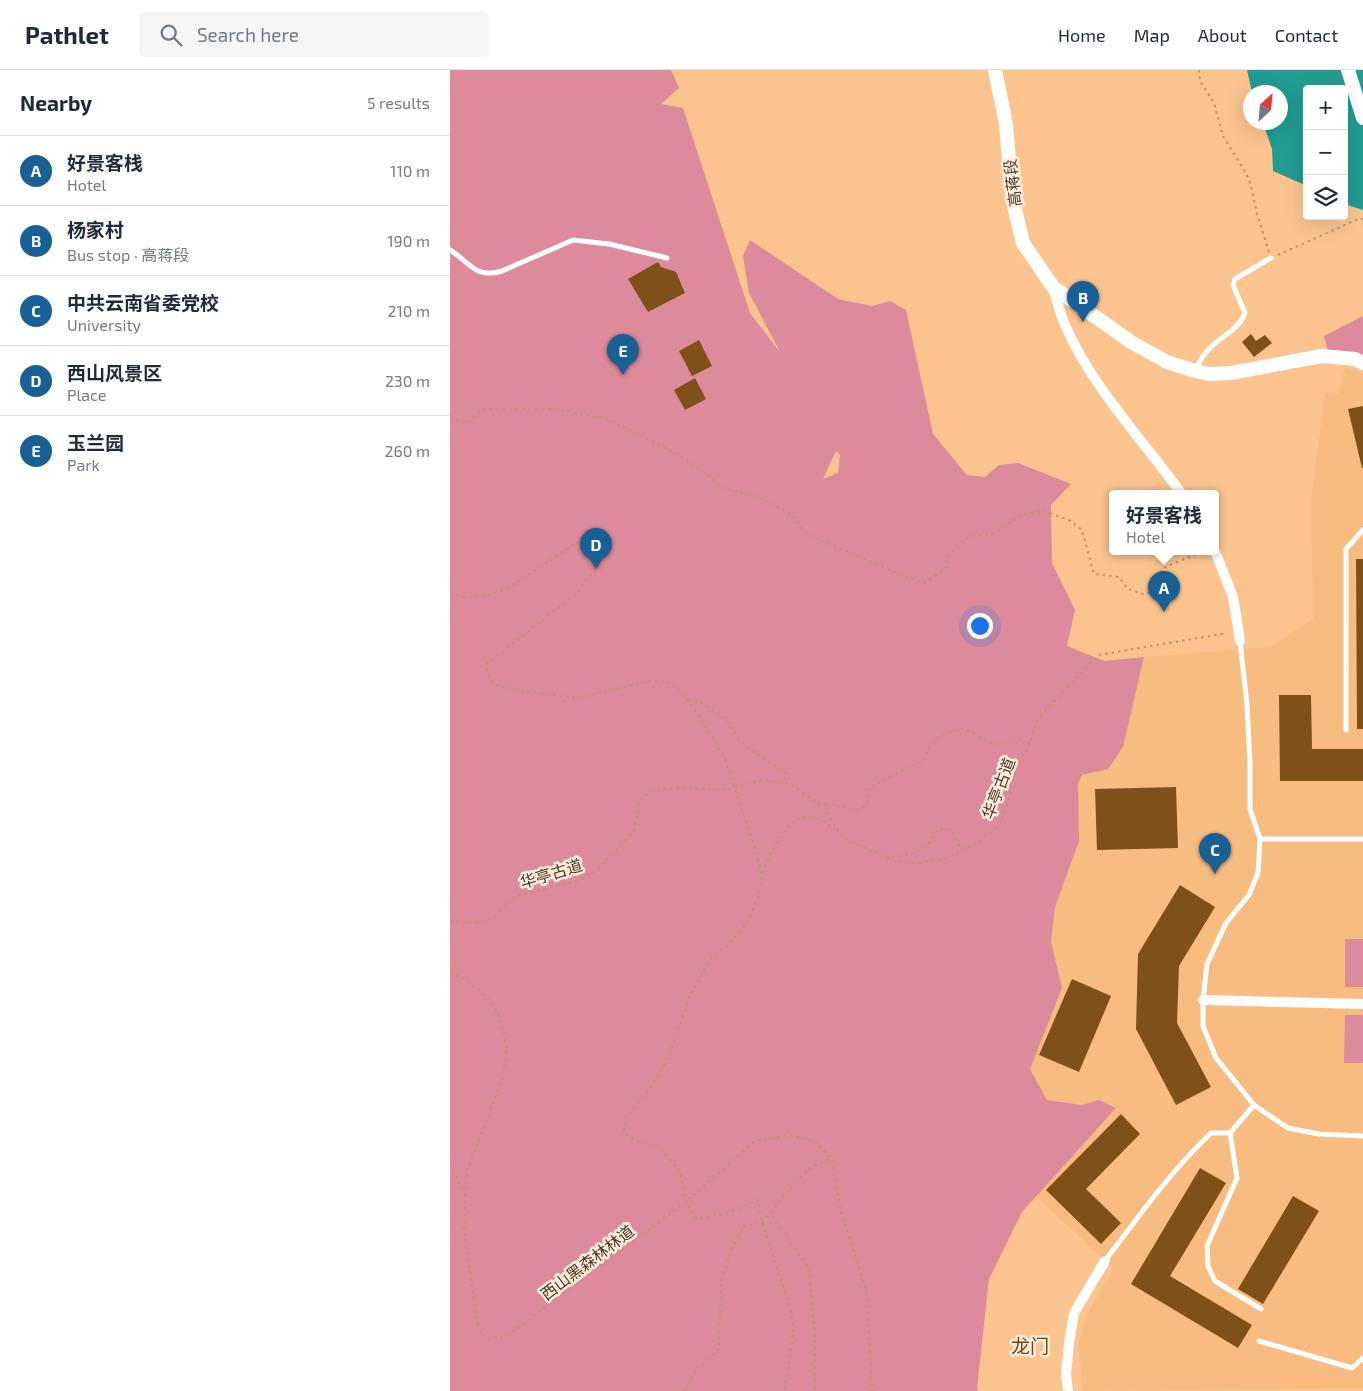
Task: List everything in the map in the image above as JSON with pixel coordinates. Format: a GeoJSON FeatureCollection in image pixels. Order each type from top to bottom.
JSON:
{"type":"FeatureCollection","features":[{"type":"Feature","properties":{"kind":"main road","name":"高蒋段"},"geometry":{"type":"LineString","coordinates":[[995,70],[1006,124],[1012,198],[1023,243],[1053,287]]}},
{"type":"Feature","properties":{"kind":"main road"},"geometry":{"type":"LineString","coordinates":[[1348,70],[1363,118]]}},
{"type":"Feature","properties":{"kind":"main road"},"geometry":{"type":"LineString","coordinates":[[1053,287],[1131,342],[1167,362],[1195,371],[1209,374],[1230,373],[1322,356],[1355,359],[1363,363]]}},
{"type":"Feature","properties":{"kind":"street"},"geometry":{"type":"LineString","coordinates":[[1053,287],[1066,327],[1088,368],[1127,424],[1179,490]]}},
{"type":"Feature","properties":{"kind":"street"},"geometry":{"type":"LineString","coordinates":[[1217,555],[1233,597],[1240,636]]}},
{"type":"Feature","properties":{"kind":"street"},"geometry":{"type":"LineString","coordinates":[[1203,1000],[1363,1004]]}},
{"type":"Feature","properties":{"kind":"street"},"geometry":{"type":"LineString","coordinates":[[1068,1391],[1066,1374],[1074,1314],[1105,1261]]}},
{"type":"Feature","properties":{"kind":"lane"},"geometry":{"type":"LineString","coordinates":[[450,250],[468,265],[484,274],[502,271],[573,240],[610,244],[667,258]]}},
{"type":"Feature","properties":{"kind":"lane"},"geometry":{"type":"LineString","coordinates":[[1195,371],[1200,359],[1209,348],[1241,323],[1244,313],[1233,285],[1234,279],[1271,258]]}},
{"type":"Feature","properties":{"kind":"lane"},"geometry":{"type":"LineString","coordinates":[[1346,730],[1346,549],[1363,530]]}},
{"type":"Feature","properties":{"kind":"lane"},"geometry":{"type":"LineString","coordinates":[[1240,636],[1247,715],[1250,809],[1260,839],[1258,873],[1249,895],[1226,923],[1207,964],[1203,1000],[1203,1026],[1216,1058],[1254,1105],[1288,1128],[1319,1134],[1363,1136]]}},
{"type":"Feature","properties":{"kind":"lane"},"geometry":{"type":"LineString","coordinates":[[1260,839],[1363,839]]}},
{"type":"Feature","properties":{"kind":"lane"},"geometry":{"type":"LineString","coordinates":[[1105,1261],[1151,1200],[1192,1151],[1211,1133],[1230,1133],[1254,1105]]}},
{"type":"Feature","properties":{"kind":"lane"},"geometry":{"type":"LineString","coordinates":[[1230,1133],[1237,1178],[1207,1246],[1208,1266],[1215,1281],[1261,1309]]}},
{"type":"Feature","properties":{"kind":"lane"},"geometry":{"type":"LineString","coordinates":[[1260,1341],[1352,1368],[1363,1358]]}},
{"type":"Feature","properties":{"kind":"path"},"geometry":{"type":"LineString","coordinates":[[1199,70],[1200,81],[1214,103],[1223,136],[1251,184],[1257,214],[1271,258],[1358,219],[1363,219]]}},
{"type":"Feature","properties":{"kind":"path"},"geometry":{"type":"LineString","coordinates":[[450,418],[467,423],[483,409],[551,409],[608,419],[679,455],[709,475],[719,487],[759,497],[793,515],[806,534],[925,583],[947,567],[948,555],[970,536],[993,534],[1021,515],[1043,511],[1070,520],[1082,530],[1094,574],[1119,577],[1128,589],[1146,595],[1157,586],[1163,568],[1194,555]]}},
{"type":"Feature","properties":{"kind":"path"},"geometry":{"type":"LineString","coordinates":[[450,594],[468,598],[493,594],[515,584],[575,544],[592,538],[602,549],[600,564],[574,596],[487,663],[487,674],[496,685],[527,692],[578,698],[649,681],[667,681],[681,691],[700,716],[725,759],[762,875]]}},
{"type":"Feature","properties":{"kind":"path","name":"华亭古道"},"geometry":{"type":"LineString","coordinates":[[450,921],[476,923],[488,920],[515,896],[574,882],[596,871],[633,833],[641,799],[650,792],[662,789],[723,790],[759,781],[784,782],[795,787],[825,809],[838,831],[847,840],[897,862],[916,863],[947,858],[980,841],[999,826],[1008,803],[1016,768],[1030,743],[1036,724],[1042,714],[1099,655],[1240,636]]}},
{"type":"Feature","properties":{"kind":"path"},"geometry":{"type":"LineString","coordinates":[[688,700],[700,702],[725,719],[743,743],[786,773],[784,782]]}},
{"type":"Feature","properties":{"kind":"path"},"geometry":{"type":"LineString","coordinates":[[818,803],[860,810],[867,804],[869,788],[923,762],[927,750],[941,735],[964,728],[993,744],[1030,743]]}},
{"type":"Feature","properties":{"kind":"path"},"geometry":{"type":"LineString","coordinates":[[784,1391],[792,1345],[793,1322],[762,1224],[758,1200],[730,1212],[696,1219],[686,1202],[680,1171],[657,1146],[629,1138],[623,1128],[627,1116],[646,1096],[667,1061],[689,998],[710,960],[734,939],[748,920],[758,898],[767,860],[778,840],[792,824],[803,817],[818,818],[838,831]]}},
{"type":"Feature","properties":{"kind":"path"},"geometry":{"type":"LineString","coordinates":[[886,858],[917,851],[926,846],[935,831],[944,828],[952,831],[959,845],[965,848]]}},
{"type":"Feature","properties":{"kind":"path","name":"西山黑森林林道"},"geometry":{"type":"LineString","coordinates":[[450,973],[464,978],[486,997],[500,1017],[507,1050],[502,1078],[467,1170],[464,1229],[478,1327],[487,1339],[506,1336],[686,1202],[755,1141],[790,1134],[816,1142],[832,1159]]}},
{"type":"Feature","properties":{"kind":"path"},"geometry":{"type":"LineString","coordinates":[[762,1224],[797,1180],[815,1165],[832,1159],[841,1212],[867,1293],[872,1391]]}},
{"type":"Feature","properties":{"kind":"path"},"geometry":{"type":"LineString","coordinates":[[450,1164],[466,1198]]}},
{"type":"Feature","properties":{"kind":"path"},"geometry":{"type":"LineString","coordinates":[[685,1391],[697,1368],[719,1349],[721,1283],[731,1251],[745,1225],[777,1223],[809,1268],[814,1338],[815,1391]]}},
{"type":"Feature","properties":{"kind":"shaded area"},"geometry":{"type":"Polygon","coordinates":[[[450,70],[671,70],[679,88],[661,104],[683,108],[750,313],[780,352],[749,293],[743,256],[750,240],[838,299],[872,306],[890,301],[906,310],[933,434],[967,475],[985,477],[999,465],[1018,463],[1071,484],[1051,505],[1052,563],[1075,610],[1067,646],[1104,661],[1144,657],[1123,747],[1108,769],[1082,775],[1078,784],[1079,841],[1055,907],[1051,942],[1062,988],[1030,1069],[1047,1100],[1082,1105],[1099,1100],[1116,1108],[1022,1212],[989,1279],[978,1391],[450,1391],[450,70]],[[836,451],[823,479],[838,473],[840,455],[836,451]]]}},
{"type":"Feature","properties":{"kind":"shaded area"},"geometry":{"type":"Polygon","coordinates":[[[1363,316],[1363,355],[1328,351],[1324,336],[1363,316]]]}},
{"type":"Feature","properties":{"kind":"shaded area"},"geometry":{"type":"Polygon","coordinates":[[[1345,367],[1363,374],[1363,1388],[1083,1391],[1079,1341],[1087,1314],[1114,1269],[1036,1196],[1116,1108],[1099,1100],[1082,1105],[1047,1100],[1030,1069],[1062,988],[1051,942],[1055,907],[1079,841],[1078,784],[1082,775],[1108,769],[1123,747],[1144,657],[1270,647],[1313,619],[1311,500],[1325,394],[1339,393],[1345,367]]]}},
{"type":"Feature","properties":{"kind":"shaded area"},"geometry":{"type":"Polygon","coordinates":[[[1345,939],[1363,939],[1363,987],[1345,987],[1345,939]]]}},
{"type":"Feature","properties":{"kind":"shaded area"},"geometry":{"type":"Polygon","coordinates":[[[1345,1015],[1363,1015],[1363,1063],[1344,1063],[1345,1015]]]}},
{"type":"Feature","properties":{"kind":"water"},"geometry":{"type":"Polygon","coordinates":[[[1247,70],[1363,70],[1363,210],[1348,205],[1348,85],[1303,85],[1303,184],[1273,171],[1272,149],[1265,130],[1288,130],[1288,85],[1250,85],[1247,70]]]}},
{"type":"Feature","properties":{"kind":"building"},"geometry":{"type":"Polygon","coordinates":[[[658,262],[661,267],[676,272],[685,293],[648,312],[628,279],[658,262]]]}},
{"type":"Feature","properties":{"kind":"building"},"geometry":{"type":"Polygon","coordinates":[[[1251,334],[1256,341],[1265,335],[1272,343],[1254,357],[1242,342],[1251,334]]]}},
{"type":"Feature","properties":{"kind":"building"},"geometry":{"type":"Polygon","coordinates":[[[699,340],[712,366],[692,376],[679,351],[699,340]]]}},
{"type":"Feature","properties":{"kind":"building"},"geometry":{"type":"Polygon","coordinates":[[[695,378],[706,399],[685,410],[674,390],[695,378]]]}},
{"type":"Feature","properties":{"kind":"building"},"geometry":{"type":"Polygon","coordinates":[[[1363,406],[1363,468],[1362,468],[1348,409],[1363,406]]]}},
{"type":"Feature","properties":{"kind":"building"},"geometry":{"type":"Polygon","coordinates":[[[1356,559],[1363,559],[1363,729],[1357,729],[1356,559]]]}},
{"type":"Feature","properties":{"kind":"building"},"geometry":{"type":"Polygon","coordinates":[[[1279,695],[1311,695],[1312,749],[1363,749],[1363,781],[1280,781],[1279,695]]]}},
{"type":"Feature","properties":{"kind":"building"},"geometry":{"type":"Polygon","coordinates":[[[1176,787],[1178,848],[1097,850],[1095,789],[1176,787]]]}},
{"type":"Feature","properties":{"kind":"building"},"geometry":{"type":"Polygon","coordinates":[[[1180,885],[1215,907],[1179,966],[1177,1023],[1211,1087],[1176,1105],[1136,1029],[1138,954],[1180,885]]]}},
{"type":"Feature","properties":{"kind":"building"},"geometry":{"type":"Polygon","coordinates":[[[1072,979],[1111,996],[1079,1072],[1039,1055],[1072,979]]]}},
{"type":"Feature","properties":{"kind":"building"},"geometry":{"type":"Polygon","coordinates":[[[1121,1114],[1140,1134],[1086,1189],[1121,1223],[1101,1244],[1046,1190],[1121,1114]]]}},
{"type":"Feature","properties":{"kind":"building"},"geometry":{"type":"Polygon","coordinates":[[[1200,1168],[1226,1183],[1170,1276],[1252,1325],[1238,1348],[1131,1284],[1200,1168]]]}},
{"type":"Feature","properties":{"kind":"building"},"geometry":{"type":"Polygon","coordinates":[[[1293,1196],[1319,1211],[1263,1304],[1238,1289],[1293,1196]]]}},
{"type":"Feature","properties":{"kind":"place","name":"杨家村"},"geometry":{"type":"Point","coordinates":[1083,322]}},
{"type":"Feature","properties":{"kind":"place","name":"玉兰园"},"geometry":{"type":"Point","coordinates":[623,375]}},
{"type":"Feature","properties":{"kind":"place","name":"西山风景区"},"geometry":{"type":"Point","coordinates":[596,569]}},
{"type":"Feature","properties":{"kind":"place","name":"好景客栈"},"geometry":{"type":"Point","coordinates":[1164,612]}},
{"type":"Feature","properties":{"kind":"place","name":"中共云南省委党校"},"geometry":{"type":"Point","coordinates":[1215,874]}},
{"type":"Feature","properties":{"kind":"district","name":"龙门"},"geometry":{"type":"Point","coordinates":[1030,1345]}}]}
